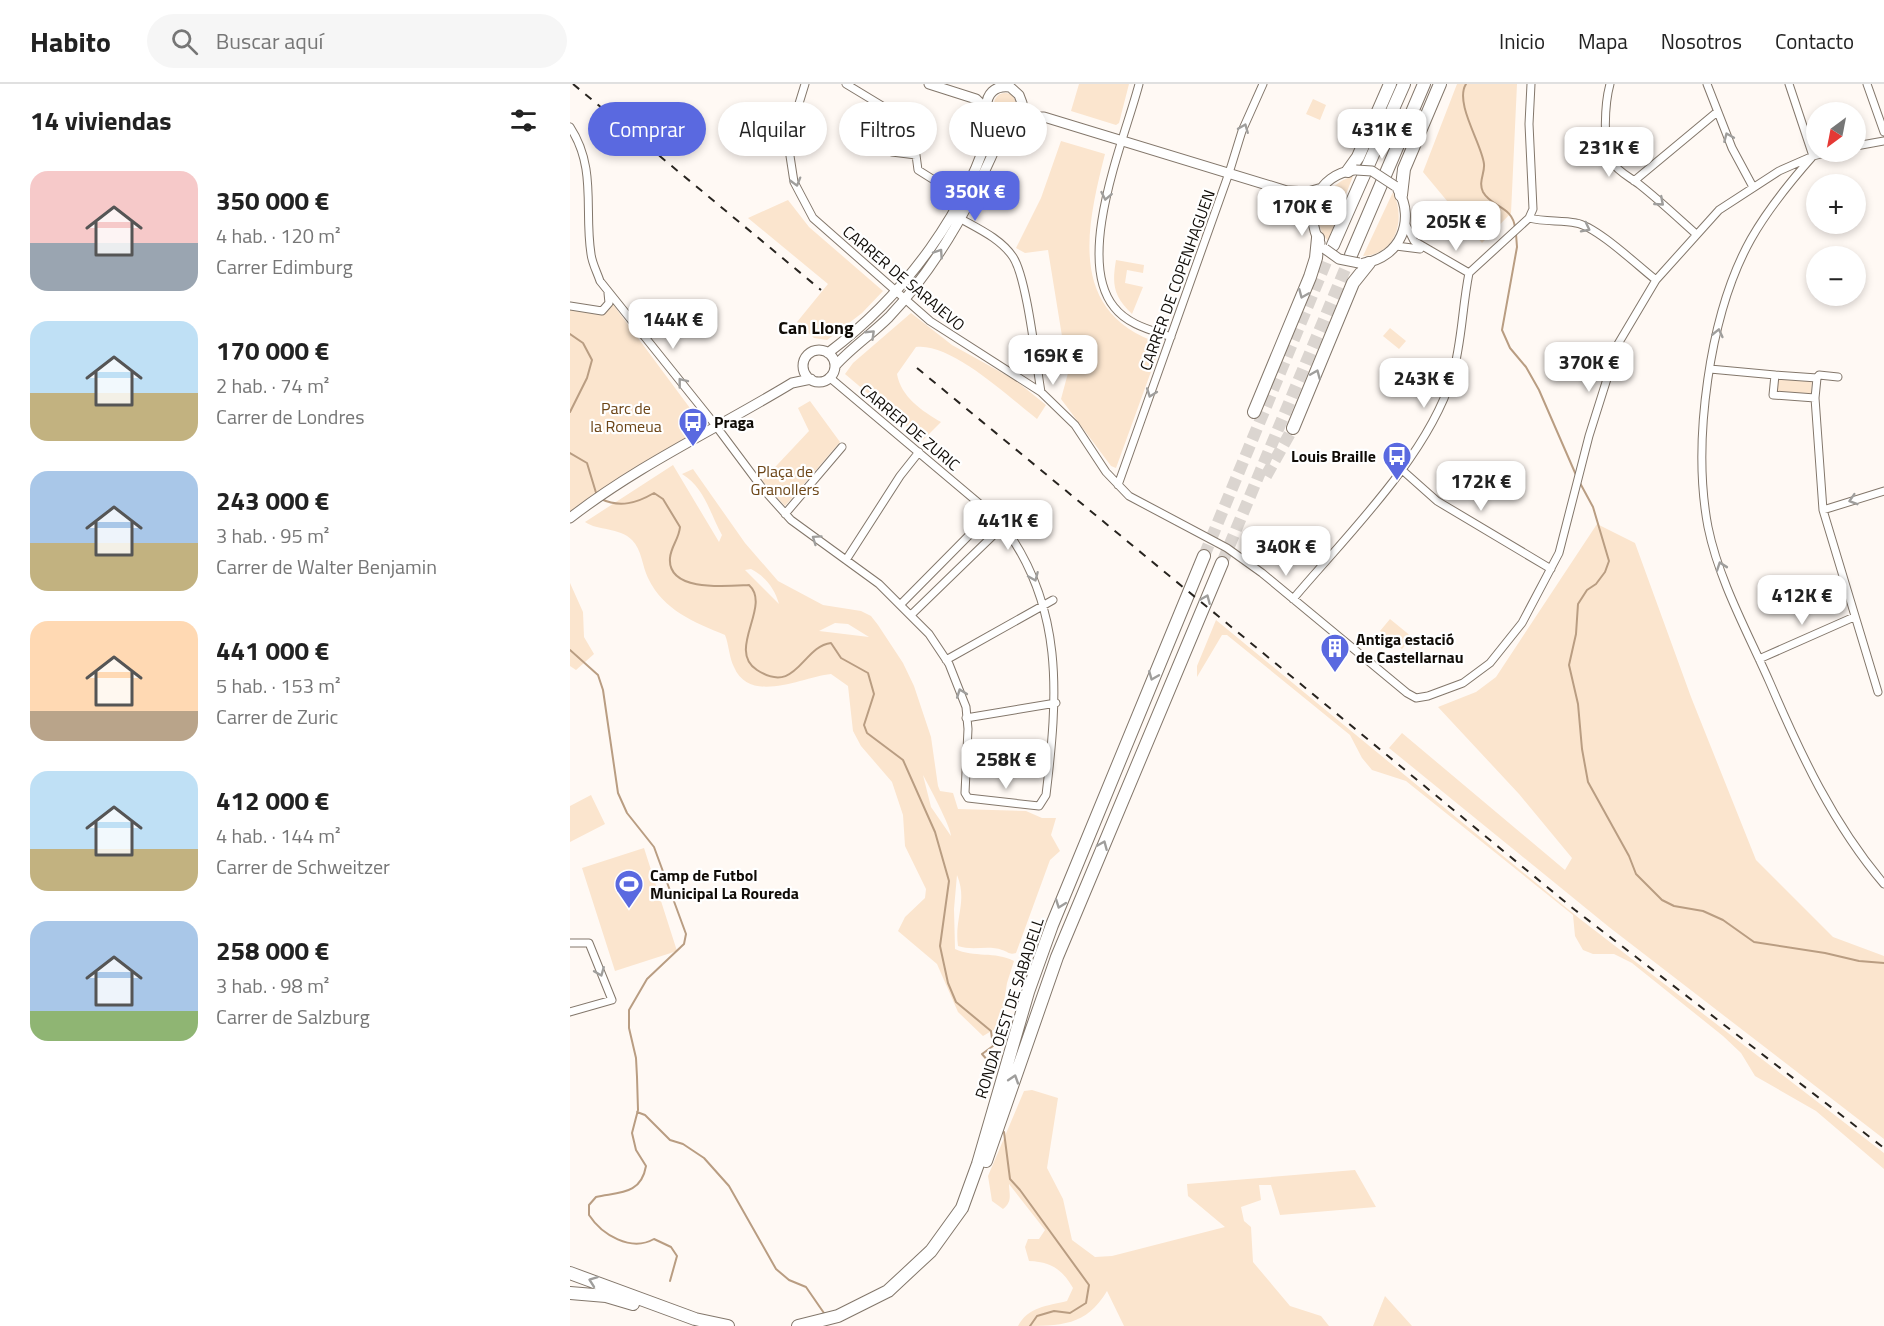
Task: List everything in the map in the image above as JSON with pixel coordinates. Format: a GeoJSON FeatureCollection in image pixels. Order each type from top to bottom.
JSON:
{"type":"FeatureCollection","features":[{"type":"Feature","properties":{"kind":"highway"},"geometry":{"type":"LineString","coordinates":[[1352,170],[1390,84]]}},
{"type":"Feature","properties":{"kind":"highway"},"geometry":{"type":"LineString","coordinates":[[1329,247],[1404,84]]}},
{"type":"Feature","properties":{"kind":"highway"},"geometry":{"type":"LineString","coordinates":[[1293,428],[1353,283],[1424,84]]}},
{"type":"Feature","properties":{"kind":"highway"},"geometry":{"type":"LineString","coordinates":[[1398,190],[1440,84]]}},
{"type":"Feature","properties":{"kind":"highway"},"geometry":{"type":"LineString","coordinates":[[1254,412],[1310,277],[1316,258],[1317,238]]}},
{"type":"Feature","properties":{"kind":"highway","name":"RONDA OEST DE SABADELL"},"geometry":{"type":"LineString","coordinates":[[853,1312],[888,1291],[915,1269],[943,1237],[965,1200],[1041,953],[1072,871],[1204,556]]}},
{"type":"Feature","properties":{"kind":"highway","name":"RONDA OEST DE SABADELL"},"geometry":{"type":"LineString","coordinates":[[798,1326],[821,1323],[853,1312],[888,1295],[918,1271],[947,1238],[966,1208],[989,1154],[1057,957],[1222,563]]}},
{"type":"Feature","properties":{"kind":"highway"},"geometry":{"type":"LineString","coordinates":[[570,1273],[694,1319],[728,1326]]}},
{"type":"Feature","properties":{"kind":"highway"},"geometry":{"type":"LineString","coordinates":[[570,1293],[606,1296],[705,1326]]}},
{"type":"Feature","properties":{"kind":"street","name":"CARRER DE SARAJEVO"},"geometry":{"type":"LineString","coordinates":[[806,84],[793,123],[790,156],[801,199],[813,218],[895,292],[954,339],[1031,383],[1075,425],[1118,485],[1129,496],[1227,548],[1407,693],[1420,698],[1445,690],[1463,683],[1490,663],[1522,623],[1551,569]]}},
{"type":"Feature","properties":{"kind":"street"},"geometry":{"type":"LineString","coordinates":[[846,84],[876,102]]}},
{"type":"Feature","properties":{"kind":"street"},"geometry":{"type":"LineString","coordinates":[[928,84],[970,97],[976,102]]}},
{"type":"Feature","properties":{"kind":"street"},"geometry":{"type":"LineString","coordinates":[[942,84],[969,92],[990,93],[1004,85],[1018,91],[1029,102]]}},
{"type":"Feature","properties":{"kind":"street"},"geometry":{"type":"LineString","coordinates":[[1139,84],[1124,140],[1109,182],[1100,250],[1105,287],[1113,306],[1125,318],[1171,338]]}},
{"type":"Feature","properties":{"kind":"street","name":"CARRER DE COPENHAGUEN"},"geometry":{"type":"LineString","coordinates":[[1118,485],[1242,131],[1263,84]]}},
{"type":"Feature","properties":{"kind":"street"},"geometry":{"type":"LineString","coordinates":[[1293,599],[1401,469],[1424,437],[1452,377],[1463,327],[1469,273],[1529,218],[1533,209],[1529,124],[1531,84]]}},
{"type":"Feature","properties":{"kind":"street"},"geometry":{"type":"LineString","coordinates":[[1610,84],[1607,97],[1607,144],[1610,160],[1617,169],[1696,234]]}},
{"type":"Feature","properties":{"kind":"street"},"geometry":{"type":"LineString","coordinates":[[1707,84],[1717,112],[1753,187]]}},
{"type":"Feature","properties":{"kind":"street"},"geometry":{"type":"LineString","coordinates":[[1789,84],[1806,135]]}},
{"type":"Feature","properties":{"kind":"street"},"geometry":{"type":"LineString","coordinates":[[1868,84],[1884,132]]}},
{"type":"Feature","properties":{"kind":"street"},"geometry":{"type":"LineString","coordinates":[[990,93],[990,102]]}},
{"type":"Feature","properties":{"kind":"street"},"geometry":{"type":"LineString","coordinates":[[1634,181],[1717,112]]}},
{"type":"Feature","properties":{"kind":"street"},"geometry":{"type":"LineString","coordinates":[[1047,118],[1287,191],[1308,192],[1322,188]]}},
{"type":"Feature","properties":{"kind":"street"},"geometry":{"type":"LineString","coordinates":[[570,127],[585,162],[590,196],[591,258],[607,291],[718,428],[763,489],[785,514],[811,536],[846,560],[912,614],[946,660],[959,687],[966,718],[1056,703]]}},
{"type":"Feature","properties":{"kind":"street"},"geometry":{"type":"LineString","coordinates":[[1866,144],[1884,141]]}},
{"type":"Feature","properties":{"kind":"street"},"geometry":{"type":"LineString","coordinates":[[916,156],[918,170],[961,197]]}},
{"type":"Feature","properties":{"kind":"street"},"geometry":{"type":"LineString","coordinates":[[828,353],[856,332],[895,292],[917,265],[961,197],[973,174],[978,156]]}},
{"type":"Feature","properties":{"kind":"street"},"geometry":{"type":"LineString","coordinates":[[570,518],[637,472],[718,428],[792,383],[811,379],[820,381],[829,377],[835,366],[869,336],[904,299],[961,219],[990,156]]}},
{"type":"Feature","properties":{"kind":"street"},"geometry":{"type":"LineString","coordinates":[[1401,469],[1437,501],[1551,569],[1569,520],[1589,436],[1618,344],[1656,280],[1719,210],[1779,171],[1806,159]]}},
{"type":"Feature","properties":{"kind":"street"},"geometry":{"type":"LineString","coordinates":[[1808,162],[1786,186],[1749,242],[1726,300],[1701,417],[1700,477],[1708,529],[1728,587],[1759,659],[1817,787],[1841,826],[1884,884]]}},
{"type":"Feature","properties":{"kind":"street"},"geometry":{"type":"LineString","coordinates":[[1287,191],[1303,201],[1312,212],[1317,238],[1339,259],[1360,260],[1388,254],[1396,246],[1406,225],[1406,214],[1398,190],[1372,171],[1352,170],[1330,178],[1322,188],[1312,212]]}},
{"type":"Feature","properties":{"kind":"street"},"geometry":{"type":"LineString","coordinates":[[1779,171],[1786,186]]}},
{"type":"Feature","properties":{"kind":"street"},"geometry":{"type":"LineString","coordinates":[[1529,218],[1576,223],[1591,229],[1656,280]]}},
{"type":"Feature","properties":{"kind":"street"},"geometry":{"type":"LineString","coordinates":[[961,219],[1005,246],[1014,258],[1023,286],[1041,392]]}},
{"type":"Feature","properties":{"kind":"street"},"geometry":{"type":"LineString","coordinates":[[1406,225],[1414,241],[1431,253],[1469,273]]}},
{"type":"Feature","properties":{"kind":"street"},"geometry":{"type":"LineString","coordinates":[[1396,246],[1412,246],[1431,253]]}},
{"type":"Feature","properties":{"kind":"street"},"geometry":{"type":"LineString","coordinates":[[570,306],[602,311],[609,303],[607,291]]}},
{"type":"Feature","properties":{"kind":"street"},"geometry":{"type":"LineString","coordinates":[[792,383],[810,353],[819,350],[828,353],[835,366]]}},
{"type":"Feature","properties":{"kind":"street"},"geometry":{"type":"LineString","coordinates":[[803,365],[811,379]]}},
{"type":"Feature","properties":{"kind":"street"},"geometry":{"type":"LineString","coordinates":[[1710,369],[1817,378],[1819,375],[1838,377]]}},
{"type":"Feature","properties":{"kind":"street"},"geometry":{"type":"LineString","coordinates":[[1775,375],[1773,395],[1815,399]]}},
{"type":"Feature","properties":{"kind":"street","name":"CARRER DE ZURIC"},"geometry":{"type":"LineString","coordinates":[[829,377],[994,511],[1021,548],[1044,603],[1052,646],[1056,703],[1046,795],[1039,806],[968,798],[965,793],[966,718]]}},
{"type":"Feature","properties":{"kind":"street"},"geometry":{"type":"LineString","coordinates":[[1817,378],[1815,399],[1823,510],[1878,692]]}},
{"type":"Feature","properties":{"kind":"street"},"geometry":{"type":"LineString","coordinates":[[785,514],[842,447]]}},
{"type":"Feature","properties":{"kind":"street"},"geometry":{"type":"LineString","coordinates":[[846,560],[900,476],[919,452]]}},
{"type":"Feature","properties":{"kind":"street"},"geometry":{"type":"LineString","coordinates":[[1823,510],[1884,491]]}},
{"type":"Feature","properties":{"kind":"street"},"geometry":{"type":"LineString","coordinates":[[902,604],[994,511]]}},
{"type":"Feature","properties":{"kind":"street"},"geometry":{"type":"LineString","coordinates":[[912,614],[1010,519]]}},
{"type":"Feature","properties":{"kind":"street"},"geometry":{"type":"LineString","coordinates":[[946,660],[1053,600]]}},
{"type":"Feature","properties":{"kind":"street"},"geometry":{"type":"LineString","coordinates":[[1759,659],[1854,617]]}},
{"type":"Feature","properties":{"kind":"street"},"geometry":{"type":"LineString","coordinates":[[570,943],[589,943],[612,1000],[570,1012]]}},
{"type":"Feature","properties":{"kind":"green space"},"geometry":{"type":"Polygon","coordinates":[[[1079,84],[1129,84],[1119,123],[1116,125],[1071,111],[1079,84]]]}},
{"type":"Feature","properties":{"kind":"green space"},"geometry":{"type":"Polygon","coordinates":[[[1457,84],[1517,84],[1511,213],[1482,243],[1423,172],[1457,84]]]}},
{"type":"Feature","properties":{"kind":"green space"},"geometry":{"type":"Polygon","coordinates":[[[1001,93],[1009,93],[1016,102],[994,102],[1001,93]]]}},
{"type":"Feature","properties":{"kind":"green space"},"geometry":{"type":"Polygon","coordinates":[[[1313,99],[1326,105],[1320,120],[1306,114],[1313,99]]]}},
{"type":"Feature","properties":{"kind":"green space"},"geometry":{"type":"Polygon","coordinates":[[[1061,141],[1105,154],[1098,182],[1090,239],[1091,266],[1097,290],[1110,312],[1131,330],[1161,344],[1116,468],[1111,466],[1061,399],[1068,373],[1048,250],[1025,253],[1016,248],[1041,198],[1061,141]]]}},
{"type":"Feature","properties":{"kind":"green space"},"geometry":{"type":"Polygon","coordinates":[[[1353,176],[1328,241],[1319,221],[1322,202],[1335,186],[1353,176]]]}},
{"type":"Feature","properties":{"kind":"green space"},"geometry":{"type":"Polygon","coordinates":[[[1393,192],[1399,213],[1396,233],[1384,249],[1375,254],[1363,256],[1393,192]]]}},
{"type":"Feature","properties":{"kind":"green space"},"geometry":{"type":"Polygon","coordinates":[[[788,200],[809,227],[883,291],[862,313],[827,340],[814,338],[797,322],[828,284],[748,218],[788,200]]]}},
{"type":"Feature","properties":{"kind":"green space"},"geometry":{"type":"Polygon","coordinates":[[[1116,260],[1144,265],[1143,273],[1127,270],[1125,283],[1143,287],[1132,314],[1115,289],[1116,260]]]}},
{"type":"Feature","properties":{"kind":"green space","name":"Parc de la Romeua"},"geometry":{"type":"Polygon","coordinates":[[[609,299],[704,427],[718,427],[570,519],[570,305],[602,311],[609,299]]]}},
{"type":"Feature","properties":{"kind":"green space"},"geometry":{"type":"Polygon","coordinates":[[[911,313],[952,345],[1015,380],[1046,405],[1037,419],[963,362],[946,353],[916,347],[897,374],[908,396],[920,408],[941,422],[923,440],[845,374],[853,363],[911,313]]]}},
{"type":"Feature","properties":{"kind":"green space"},"geometry":{"type":"Polygon","coordinates":[[[1390,328],[1406,341],[1399,349],[1383,336],[1390,328]]]}},
{"type":"Feature","properties":{"kind":"green space"},"geometry":{"type":"Polygon","coordinates":[[[1778,378],[1812,380],[1811,395],[1777,393],[1778,378]]]}},
{"type":"Feature","properties":{"kind":"green space","name":"Plaça de Granollers"},"geometry":{"type":"Polygon","coordinates":[[[810,401],[840,442],[785,506],[762,481],[809,431],[798,408],[810,401]]]}},
{"type":"Feature","properties":{"kind":"green space"},"geometry":{"type":"Polygon","coordinates":[[[673,465],[719,542],[722,535],[702,494],[682,474],[693,469],[745,543],[778,581],[823,605],[861,611],[871,616],[903,663],[914,686],[931,737],[938,786],[940,791],[953,793],[958,809],[1026,811],[1042,818],[1056,818],[1051,835],[1060,851],[1050,860],[1016,953],[958,946],[961,894],[957,875],[954,909],[955,949],[962,952],[999,956],[1014,961],[1007,983],[1000,1026],[983,1036],[958,1012],[937,964],[898,931],[905,917],[925,898],[926,889],[905,846],[903,815],[892,782],[861,746],[853,731],[848,686],[831,674],[778,686],[752,685],[742,678],[734,667],[725,635],[681,614],[662,599],[648,578],[638,548],[632,540],[621,533],[585,522],[673,465]],[[751,569],[745,570],[779,604],[769,583],[751,569]],[[835,623],[819,631],[869,637],[848,624],[835,623]],[[923,775],[931,807],[951,836],[944,816],[923,775]]]}},
{"type":"Feature","properties":{"kind":"green space"},"geometry":{"type":"Polygon","coordinates":[[[1597,524],[1635,543],[1691,697],[1756,860],[1833,937],[1884,956],[1884,1139],[1609,927],[1389,748],[1402,733],[1565,870],[1572,858],[1519,794],[1438,707],[1476,692],[1496,677],[1597,524]]]}},
{"type":"Feature","properties":{"kind":"green space"},"geometry":{"type":"Polygon","coordinates":[[[570,583],[583,612],[584,637],[594,654],[576,670],[570,666],[570,583]]]}},
{"type":"Feature","properties":{"kind":"green space"},"geometry":{"type":"Polygon","coordinates":[[[1390,619],[1412,637],[1402,649],[1380,631],[1390,619]]]}},
{"type":"Feature","properties":{"kind":"green space"},"geometry":{"type":"Polygon","coordinates":[[[1216,620],[1580,919],[1884,1153],[1884,1169],[1816,1111],[1755,1076],[1741,1053],[1723,1036],[1632,963],[1614,954],[1593,954],[1583,950],[1575,936],[1573,915],[1406,781],[1372,770],[1362,758],[1350,735],[1227,635],[1222,635],[1197,677],[1197,666],[1216,620]]]}},
{"type":"Feature","properties":{"kind":"green space"},"geometry":{"type":"Polygon","coordinates":[[[591,795],[605,824],[570,842],[570,806],[591,795]]]}},
{"type":"Feature","properties":{"kind":"green space","name":"Camp de Futbol Municipal La Roureda"},"geometry":{"type":"Polygon","coordinates":[[[644,848],[677,951],[615,971],[582,868],[644,848]]]}},
{"type":"Feature","properties":{"kind":"green space"},"geometry":{"type":"Polygon","coordinates":[[[1032,1090],[1058,1098],[1047,1168],[1063,1199],[1072,1240],[1095,1257],[1112,1256],[1225,1227],[1188,1196],[1187,1184],[1355,1170],[1376,1207],[1280,1215],[1271,1185],[1259,1185],[1261,1200],[1241,1207],[1244,1221],[1251,1227],[1253,1262],[1290,1306],[1321,1316],[1329,1326],[1124,1326],[1107,1291],[1090,1311],[1071,1322],[1018,1326],[1033,1311],[1067,1301],[1073,1288],[1060,1271],[1044,1263],[1029,1261],[1025,1247],[1028,1239],[1039,1239],[1045,1230],[1009,1184],[1010,1197],[1003,1209],[992,1201],[988,1176],[1024,1091],[1032,1090]]]}},
{"type":"Feature","properties":{"kind":"green space"},"geometry":{"type":"Polygon","coordinates":[[[1385,1296],[1412,1326],[1373,1326],[1385,1296]]]}},
{"type":"Feature","properties":{"kind":"waterway"},"geometry":{"type":"LineString","coordinates":[[1466,84],[1463,102],[1484,164],[1481,181],[1483,192],[1510,215],[1515,228]]}},
{"type":"Feature","properties":{"kind":"waterway"},"geometry":{"type":"LineString","coordinates":[[1516,234],[1517,247],[1502,330],[1510,348],[1526,367],[1539,390],[1576,475]]}},
{"type":"Feature","properties":{"kind":"waterway"},"geometry":{"type":"LineString","coordinates":[[570,334],[583,343],[592,360],[587,378],[570,412]]}},
{"type":"Feature","properties":{"kind":"waterway"},"geometry":{"type":"LineString","coordinates":[[570,453],[587,463],[597,496]]}},
{"type":"Feature","properties":{"kind":"waterway"},"geometry":{"type":"LineString","coordinates":[[1580,483],[1593,507],[1609,561],[1605,572],[1596,584],[1587,590],[1578,604],[1576,634],[1569,665],[1578,704],[1588,782],[1629,856],[1636,874],[1662,900],[1674,906],[1703,911],[1723,920],[1754,942],[1825,953],[1859,961],[1884,963]]}},
{"type":"Feature","properties":{"kind":"waterway"},"geometry":{"type":"LineString","coordinates":[[601,499],[622,504],[654,493],[663,499],[680,527],[670,558],[672,569],[678,577],[701,585],[749,585],[755,594],[756,604],[746,651],[749,661],[757,670],[770,676],[781,677],[790,674],[813,652],[831,643],[841,658],[868,673],[874,694],[864,725],[867,733],[903,760],[935,832],[949,881],[940,946],[948,983],[956,1002],[991,1031],[993,1046],[982,1054],[996,1070]]}},
{"type":"Feature","properties":{"kind":"waterway"},"geometry":{"type":"LineString","coordinates":[[570,650],[598,675],[603,690],[618,793],[627,813],[654,847],[686,934],[684,944],[647,979],[629,1010],[629,1028],[636,1058],[638,1110],[632,1133],[636,1150],[646,1166],[643,1175],[634,1187],[621,1193],[596,1197],[589,1205],[589,1215],[609,1235],[636,1244],[654,1239],[671,1247],[677,1256],[670,1281]]}},
{"type":"Feature","properties":{"kind":"waterway"},"geometry":{"type":"LineString","coordinates":[[637,1112],[645,1115],[670,1140],[683,1144],[704,1158],[729,1186],[776,1269],[789,1280],[806,1287],[826,1316]]}},
{"type":"Feature","properties":{"kind":"waterway"},"geometry":{"type":"LineString","coordinates":[[1004,1132],[1010,1179],[1089,1285],[1086,1303],[1070,1313],[1054,1311],[1037,1316],[1030,1326]]}},
{"type":"Feature","properties":{"kind":"tunnel"},"geometry":{"type":"LineString","coordinates":[[1204,556],[1333,245]]}},
{"type":"Feature","properties":{"kind":"tunnel"},"geometry":{"type":"LineString","coordinates":[[1222,563],[1351,255]]}},
{"type":"Feature","properties":{"kind":"tunnel"},"geometry":{"type":"LineString","coordinates":[[1266,476],[1293,428]]}},
{"type":"Feature","properties":{"kind":"railway"},"geometry":{"type":"LineString","coordinates":[[573,84],[821,290]]}},
{"type":"Feature","properties":{"kind":"railway"},"geometry":{"type":"LineString","coordinates":[[917,368],[1575,910],[1884,1148]]}},
{"type":"Feature","properties":{"kind":"place","name":"Praga"},"geometry":{"type":"Point","coordinates":[693,448]}},
{"type":"Feature","properties":{"kind":"place","name":"Louis Braille"},"geometry":{"type":"Point","coordinates":[1397,482]}},
{"type":"Feature","properties":{"kind":"place","name":"Antiga estació de Castellarnau"},"geometry":{"type":"Point","coordinates":[1335,674]}},
{"type":"Feature","properties":{"kind":"place","name":"Camp de Futbol Municipal La Roureda"},"geometry":{"type":"Point","coordinates":[629,910]}},
{"type":"Feature","properties":{"kind":"district","name":"Can Llong"},"geometry":{"type":"Point","coordinates":[816,328]}}]}
